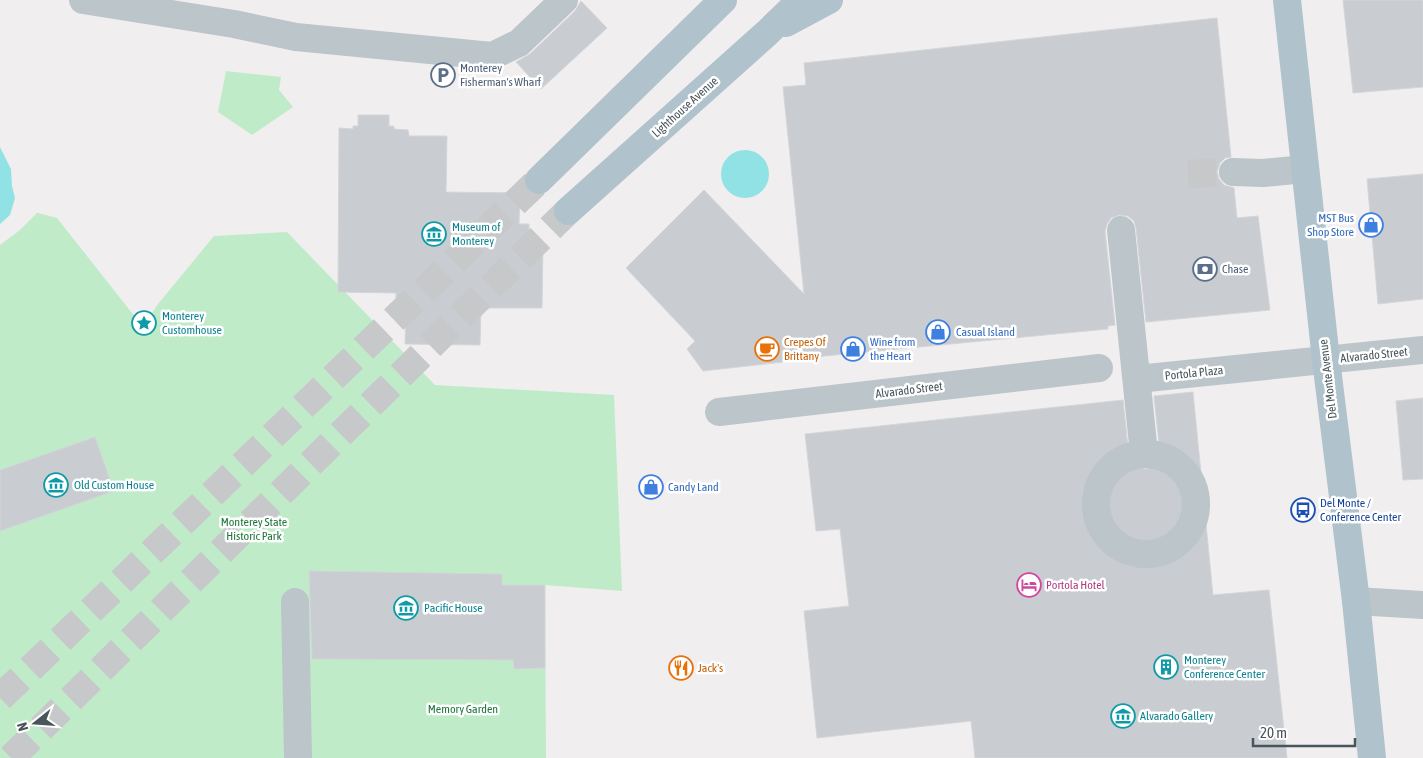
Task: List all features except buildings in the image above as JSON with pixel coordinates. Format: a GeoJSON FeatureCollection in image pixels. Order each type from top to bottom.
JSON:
{"type":"FeatureCollection","features":[{"type":"Feature","properties":{"kind":"main road"},"geometry":{"type":"LineString","coordinates":[[539,180],[723,0]]}},
{"type":"Feature","properties":{"kind":"main road","name":"Lighthouse Avenue"},"geometry":{"type":"LineString","coordinates":[[568,211],[767,33],[800,0]]}},
{"type":"Feature","properties":{"kind":"main road"},"geometry":{"type":"LineString","coordinates":[[767,33],[828,0]]}},
{"type":"Feature","properties":{"kind":"main road","name":"Del Monte Avenue"},"geometry":{"type":"LineString","coordinates":[[1287,0],[1372,758]]}},
{"type":"Feature","properties":{"kind":"street"},"geometry":{"type":"LineString","coordinates":[[83,0],[225,22],[296,37],[492,56],[519,44],[564,0]]}},
{"type":"Feature","properties":{"kind":"street"},"geometry":{"type":"LineString","coordinates":[[1233,172],[1262,173],[1305,169]]}},
{"type":"Feature","properties":{"kind":"street"},"geometry":{"type":"LineString","coordinates":[[1122,230],[1144,454]]}},
{"type":"Feature","properties":{"kind":"street","name":"Alvarado Street"},"geometry":{"type":"LineString","coordinates":[[1326,360],[1423,350]]}},
{"type":"Feature","properties":{"kind":"street","name":"Portola Plaza"},"geometry":{"type":"LineString","coordinates":[[1137,379],[1326,360]]}},
{"type":"Feature","properties":{"kind":"street","name":"Alvarado Street"},"geometry":{"type":"LineString","coordinates":[[719,412],[1099,368]]}},
{"type":"Feature","properties":{"kind":"street"},"geometry":{"type":"LineString","coordinates":[[295,602],[298,758]]}},
{"type":"Feature","properties":{"kind":"street"},"geometry":{"type":"LineString","coordinates":[[1356,602],[1423,605]]}},
{"type":"Feature","properties":{"kind":"green space"},"geometry":{"type":"Polygon","coordinates":[[[226,71],[281,77],[279,90],[293,107],[252,135],[218,112],[226,71]]]}},
{"type":"Feature","properties":{"kind":"green space","name":"Monterey State Historic Park"},"geometry":{"type":"Polygon","coordinates":[[[0,203],[57,218],[143,327],[158,304],[214,236],[287,232],[435,385],[614,395],[622,591],[545,585],[546,758],[0,758],[0,203]]]}},
{"type":"Feature","properties":{"kind":"water"},"geometry":{"type":"Polygon","coordinates":[[[0,66],[39,160],[0,243],[0,66]]]}},
{"type":"Feature","properties":{"kind":"water"},"geometry":{"type":"Polygon","coordinates":[[[740,150],[750,150],[759,154],[765,160],[768,165],[768,183],[759,194],[750,198],[740,198],[731,194],[725,188],[721,179],[721,169],[725,160],[731,154],[740,150]]]}},
{"type":"Feature","properties":{"kind":"pier"},"geometry":{"type":"Polygon","coordinates":[[[0,64],[29,125],[46,177],[42,202],[36,214],[20,230],[0,245],[0,224],[10,215],[15,198],[11,169],[0,147],[0,64]]]}},
{"type":"Feature","properties":{"kind":"tunnel"},"geometry":{"type":"LineString","coordinates":[[1188,174],[1233,172]]}},
{"type":"Feature","properties":{"kind":"tunnel"},"geometry":{"type":"LineString","coordinates":[[0,698],[539,180]]}},
{"type":"Feature","properties":{"kind":"tunnel"},"geometry":{"type":"LineString","coordinates":[[11,758],[568,211]]}},
{"type":"Feature","properties":{"kind":"place","name":"Monterey Fisherman's Wharf"},"geometry":{"type":"Point","coordinates":[443,75]}},
{"type":"Feature","properties":{"kind":"place","name":"MST Bus Shop Store"},"geometry":{"type":"Point","coordinates":[1371,225]}},
{"type":"Feature","properties":{"kind":"place","name":"Museum of Monterey"},"geometry":{"type":"Point","coordinates":[434,234]}},
{"type":"Feature","properties":{"kind":"place","name":"Chase"},"geometry":{"type":"Point","coordinates":[1205,269]}},
{"type":"Feature","properties":{"kind":"place","name":"Monterey Customhouse"},"geometry":{"type":"Point","coordinates":[144,323]}},
{"type":"Feature","properties":{"kind":"place","name":"Casual Island"},"geometry":{"type":"Point","coordinates":[938,332]}},
{"type":"Feature","properties":{"kind":"place","name":"Crepes Of Brittany"},"geometry":{"type":"Point","coordinates":[767,349]}},
{"type":"Feature","properties":{"kind":"place","name":"Wine from the Heart"},"geometry":{"type":"Point","coordinates":[853,349]}},
{"type":"Feature","properties":{"kind":"place","name":"Old Custom House"},"geometry":{"type":"Point","coordinates":[56,485]}},
{"type":"Feature","properties":{"kind":"place","name":"Candy Land"},"geometry":{"type":"Point","coordinates":[651,487]}},
{"type":"Feature","properties":{"kind":"place","name":"Del Monte / Conference Center"},"geometry":{"type":"Point","coordinates":[1303,510]}},
{"type":"Feature","properties":{"kind":"place","name":"Portola Hotel"},"geometry":{"type":"Point","coordinates":[1029,585]}},
{"type":"Feature","properties":{"kind":"place","name":"Pacific House"},"geometry":{"type":"Point","coordinates":[406,608]}},
{"type":"Feature","properties":{"kind":"place","name":"Monterey Conference Center"},"geometry":{"type":"Point","coordinates":[1166,667]}},
{"type":"Feature","properties":{"kind":"place","name":"Jack's"},"geometry":{"type":"Point","coordinates":[681,668]}},
{"type":"Feature","properties":{"kind":"place","name":"Alvarado Gallery"},"geometry":{"type":"Point","coordinates":[1123,716]}},
{"type":"Feature","properties":{"kind":"park label","name":"Memory Garden"},"geometry":{"type":"Point","coordinates":[463,709]}}]}
